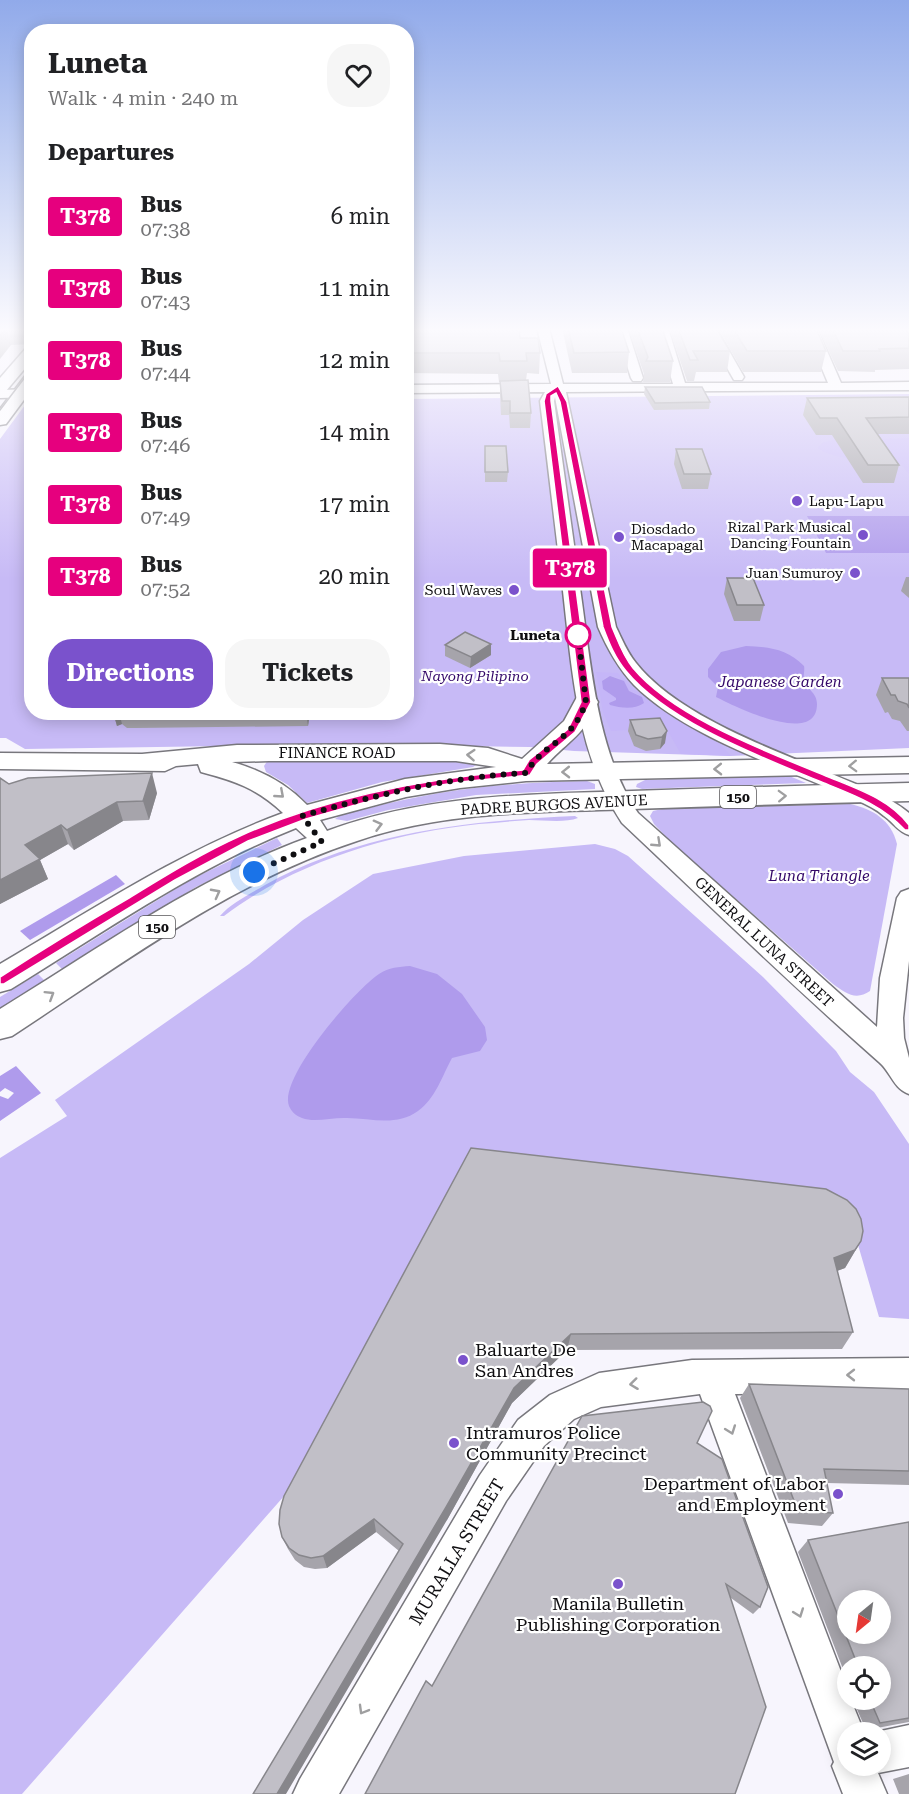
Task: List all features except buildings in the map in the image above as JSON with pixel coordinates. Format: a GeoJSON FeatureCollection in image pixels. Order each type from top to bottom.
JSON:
{"type":"FeatureCollection","features":[{"type":"Feature","properties":{"kind":"main road"},"geometry":{"type":"LineString","coordinates":[[526,773],[533,762],[572,730],[586,702]]}},
{"type":"Feature","properties":{"kind":"main road","name":"FINANCE ROAD"},"geometry":{"type":"LineString","coordinates":[[145,762],[177,758],[268,754],[441,753],[484,756],[513,765],[526,773]]}},
{"type":"Feature","properties":{"kind":"main road"},"geometry":{"type":"LineString","coordinates":[[257,779],[252,770],[255,762],[258,758],[268,754]]}},
{"type":"Feature","properties":{"kind":"main road","name":"FINANCE ROAD"},"geometry":{"type":"LineString","coordinates":[[0,761],[145,762],[213,766],[257,779],[282,795],[322,842]]}},
{"type":"Feature","properties":{"kind":"main road","name":"PADRE BURGOS AVENUE"},"geometry":{"type":"LineString","coordinates":[[0,981],[203,859],[244,838],[302,816],[405,788],[460,779],[526,773],[909,765]]}},
{"type":"Feature","properties":{"kind":"main road","name":"PADRE BURGOS AVENUE"},"geometry":{"type":"LineString","coordinates":[[0,1026],[204,899],[276,861],[322,842],[398,820],[441,811],[522,803],[909,792]]}},
{"type":"Feature","properties":{"kind":"street","name":"GENERAL LUNA STREET"},"geometry":{"type":"LineString","coordinates":[[558,412],[586,702],[606,771],[618,800],[630,818],[837,1009],[894,1058],[909,1082]]}},
{"type":"Feature","properties":{"kind":"street"},"geometry":{"type":"LineString","coordinates":[[560,412],[608,627],[619,654],[644,685],[693,719],[743,745],[887,807],[909,827]]}},
{"type":"Feature","properties":{"kind":"street"},"geometry":{"type":"LineString","coordinates":[[894,1058],[890,1035],[890,1002],[909,898]]}},
{"type":"Feature","properties":{"kind":"street"},"geometry":{"type":"LineString","coordinates":[[837,1009],[864,1015],[880,1011],[890,1002]]}},
{"type":"Feature","properties":{"kind":"street","name":"MURALLA STREET"},"geometry":{"type":"LineString","coordinates":[[315,1794],[493,1488],[531,1433],[562,1407],[588,1393],[621,1385],[711,1376],[909,1375]]}},
{"type":"Feature","properties":{"kind":"street"},"geometry":{"type":"LineString","coordinates":[[711,1376],[839,1722]]}},
{"type":"Feature","properties":{"kind":"street"},"geometry":{"type":"LineString","coordinates":[[891,1750],[909,1746]]}},
{"type":"Feature","properties":{"kind":"street"},"geometry":{"type":"LineString","coordinates":[[858,1776],[865,1794]]}},
{"type":"Feature","properties":{"kind":"green space"},"geometry":{"type":"Polygon","coordinates":[[[20,412],[24,412],[24,720],[414,720],[414,412],[909,412],[909,748],[731,756],[574,751],[530,747],[353,744],[25,749],[6,738],[0,738],[0,439],[20,412]]]}},
{"type":"Feature","properties":{"kind":"green space"},"geometry":{"type":"Polygon","coordinates":[[[434,757],[479,763],[473,767],[382,782],[307,803],[288,785],[266,772],[264,766],[268,760],[434,757]]]}},
{"type":"Feature","properties":{"kind":"green space"},"geometry":{"type":"Polygon","coordinates":[[[787,775],[806,783],[642,789],[636,787],[645,780],[787,775]]]}},
{"type":"Feature","properties":{"kind":"green space"},"geometry":{"type":"Polygon","coordinates":[[[587,781],[595,784],[595,789],[476,795],[388,810],[347,821],[335,819],[352,812],[451,791],[532,783],[587,781]]]}},
{"type":"Feature","properties":{"kind":"green space","name":"Luna Triangle"},"geometry":{"type":"Polygon","coordinates":[[[850,804],[866,809],[886,822],[897,844],[870,991],[855,996],[833,984],[671,842],[654,824],[650,816],[653,811],[662,809],[850,804]]]}},
{"type":"Feature","properties":{"kind":"green space"},"geometry":{"type":"Polygon","coordinates":[[[575,816],[578,818],[446,828],[378,843],[345,853],[281,880],[224,916],[220,916],[247,895],[301,867],[377,841],[455,826],[495,821],[575,816]]]}},
{"type":"Feature","properties":{"kind":"green space"},"geometry":{"type":"Polygon","coordinates":[[[277,838],[282,845],[196,887],[63,970],[56,963],[190,880],[277,838]]]}},
{"type":"Feature","properties":{"kind":"green space"},"geometry":{"type":"Polygon","coordinates":[[[595,844],[615,849],[628,856],[763,977],[836,1051],[850,1072],[874,1092],[909,1144],[909,1319],[879,1317],[845,1200],[292,1487],[22,1794],[0,1794],[0,1158],[67,1116],[55,1100],[249,964],[303,920],[373,874],[464,856],[595,844]]]}},
{"type":"Feature","properties":{"kind":"green space"},"geometry":{"type":"Polygon","coordinates":[[[38,974],[45,981],[0,1009],[0,997],[38,974]]]}},
{"type":"Feature","properties":{"kind":"shaded area"},"geometry":{"type":"Polygon","coordinates":[[[909,438],[909,474],[901,464],[845,458],[818,448],[822,443],[833,440],[909,438]]]}},
{"type":"Feature","properties":{"kind":"shaded area","name":"Rizal Park Musical Dancing Fountain"},"geometry":{"type":"Polygon","coordinates":[[[807,516],[909,516],[909,553],[826,553],[807,516]]]}},
{"type":"Feature","properties":{"kind":"shaded area"},"geometry":{"type":"Polygon","coordinates":[[[746,646],[784,652],[804,666],[805,683],[817,700],[813,717],[803,723],[772,720],[716,697],[718,687],[708,677],[708,669],[721,652],[746,646]]]}},
{"type":"Feature","properties":{"kind":"shaded area"},"geometry":{"type":"Polygon","coordinates":[[[596,672],[618,673],[636,691],[714,738],[731,756],[681,754],[666,728],[611,731],[603,712],[596,672]],[[606,677],[602,681],[603,689],[617,699],[611,701],[624,708],[641,706],[637,694],[629,691],[620,679],[606,677]]]}},
{"type":"Feature","properties":{"kind":"shaded area"},"geometry":{"type":"Polygon","coordinates":[[[610,676],[624,681],[629,691],[642,697],[644,703],[632,708],[610,705],[609,703],[616,698],[603,689],[602,681],[610,676]]]}},
{"type":"Feature","properties":{"kind":"shaded area"},"geometry":{"type":"Polygon","coordinates":[[[116,875],[125,884],[30,940],[20,931],[116,875]]]}},
{"type":"Feature","properties":{"kind":"shaded area"},"geometry":{"type":"Polygon","coordinates":[[[410,966],[437,974],[462,994],[485,1027],[487,1040],[480,1051],[452,1058],[430,1100],[410,1116],[392,1120],[342,1118],[313,1120],[296,1115],[289,1106],[289,1093],[295,1076],[321,1035],[354,997],[379,974],[390,969],[410,966]]]}},
{"type":"Feature","properties":{"kind":"shaded area"},"geometry":{"type":"Polygon","coordinates":[[[16,1066],[41,1093],[0,1121],[0,1096],[8,1099],[14,1093],[5,1088],[0,1092],[0,1076],[16,1066]]]}},
{"type":"Feature","properties":{"kind":"bus line","name":"T378"},"geometry":{"type":"LineString","coordinates":[[0,981],[203,859],[244,838],[302,816],[405,788],[460,779],[526,773],[533,762],[572,730],[586,702],[550,412]]}},
{"type":"Feature","properties":{"kind":"bus line","name":"T378"},"geometry":{"type":"LineString","coordinates":[[565,412],[608,627],[612,641],[629,669],[644,685],[693,719],[728,735],[743,745],[875,800],[903,819],[909,827]]}},
{"type":"Feature","properties":{"kind":"place","name":"Lapu-Lapu"},"geometry":{"type":"Point","coordinates":[797,501]}},
{"type":"Feature","properties":{"kind":"place","name":"Rizal Park Musical Dancing Fountain"},"geometry":{"type":"Point","coordinates":[863,535]}},
{"type":"Feature","properties":{"kind":"place","name":"Diosdado Macapagal"},"geometry":{"type":"Point","coordinates":[619,537]}},
{"type":"Feature","properties":{"kind":"place","name":"Juan Sumuroy"},"geometry":{"type":"Point","coordinates":[855,573]}},
{"type":"Feature","properties":{"kind":"place","name":"Soul Waves"},"geometry":{"type":"Point","coordinates":[514,590]}},
{"type":"Feature","properties":{"kind":"place","name":"Luneta"},"geometry":{"type":"Point","coordinates":[578,635]}},
{"type":"Feature","properties":{"kind":"place","name":"Baluarte De San Andres"},"geometry":{"type":"Point","coordinates":[463,1360]}},
{"type":"Feature","properties":{"kind":"place","name":"Intramuros Police Community Precinct"},"geometry":{"type":"Point","coordinates":[454,1443]}},
{"type":"Feature","properties":{"kind":"place","name":"Department of Labor and Employment"},"geometry":{"type":"Point","coordinates":[838,1494]}},
{"type":"Feature","properties":{"kind":"place","name":"Manila Bulletin Publishing Corporation"},"geometry":{"type":"Point","coordinates":[618,1584]}},
{"type":"Feature","properties":{"kind":"route"},"geometry":{"type":"LineString","coordinates":[[254,872],[322,842],[302,816],[405,788],[460,779],[526,773],[533,762],[572,730],[583,712],[586,702],[578,635]]}},
{"type":"Feature","properties":{"kind":"park label","name":"Nayong Pilipino"},"geometry":{"type":"Point","coordinates":[475,676]}},
{"type":"Feature","properties":{"kind":"park label","name":"Japanese Garden"},"geometry":{"type":"Point","coordinates":[780,682]}}]}
